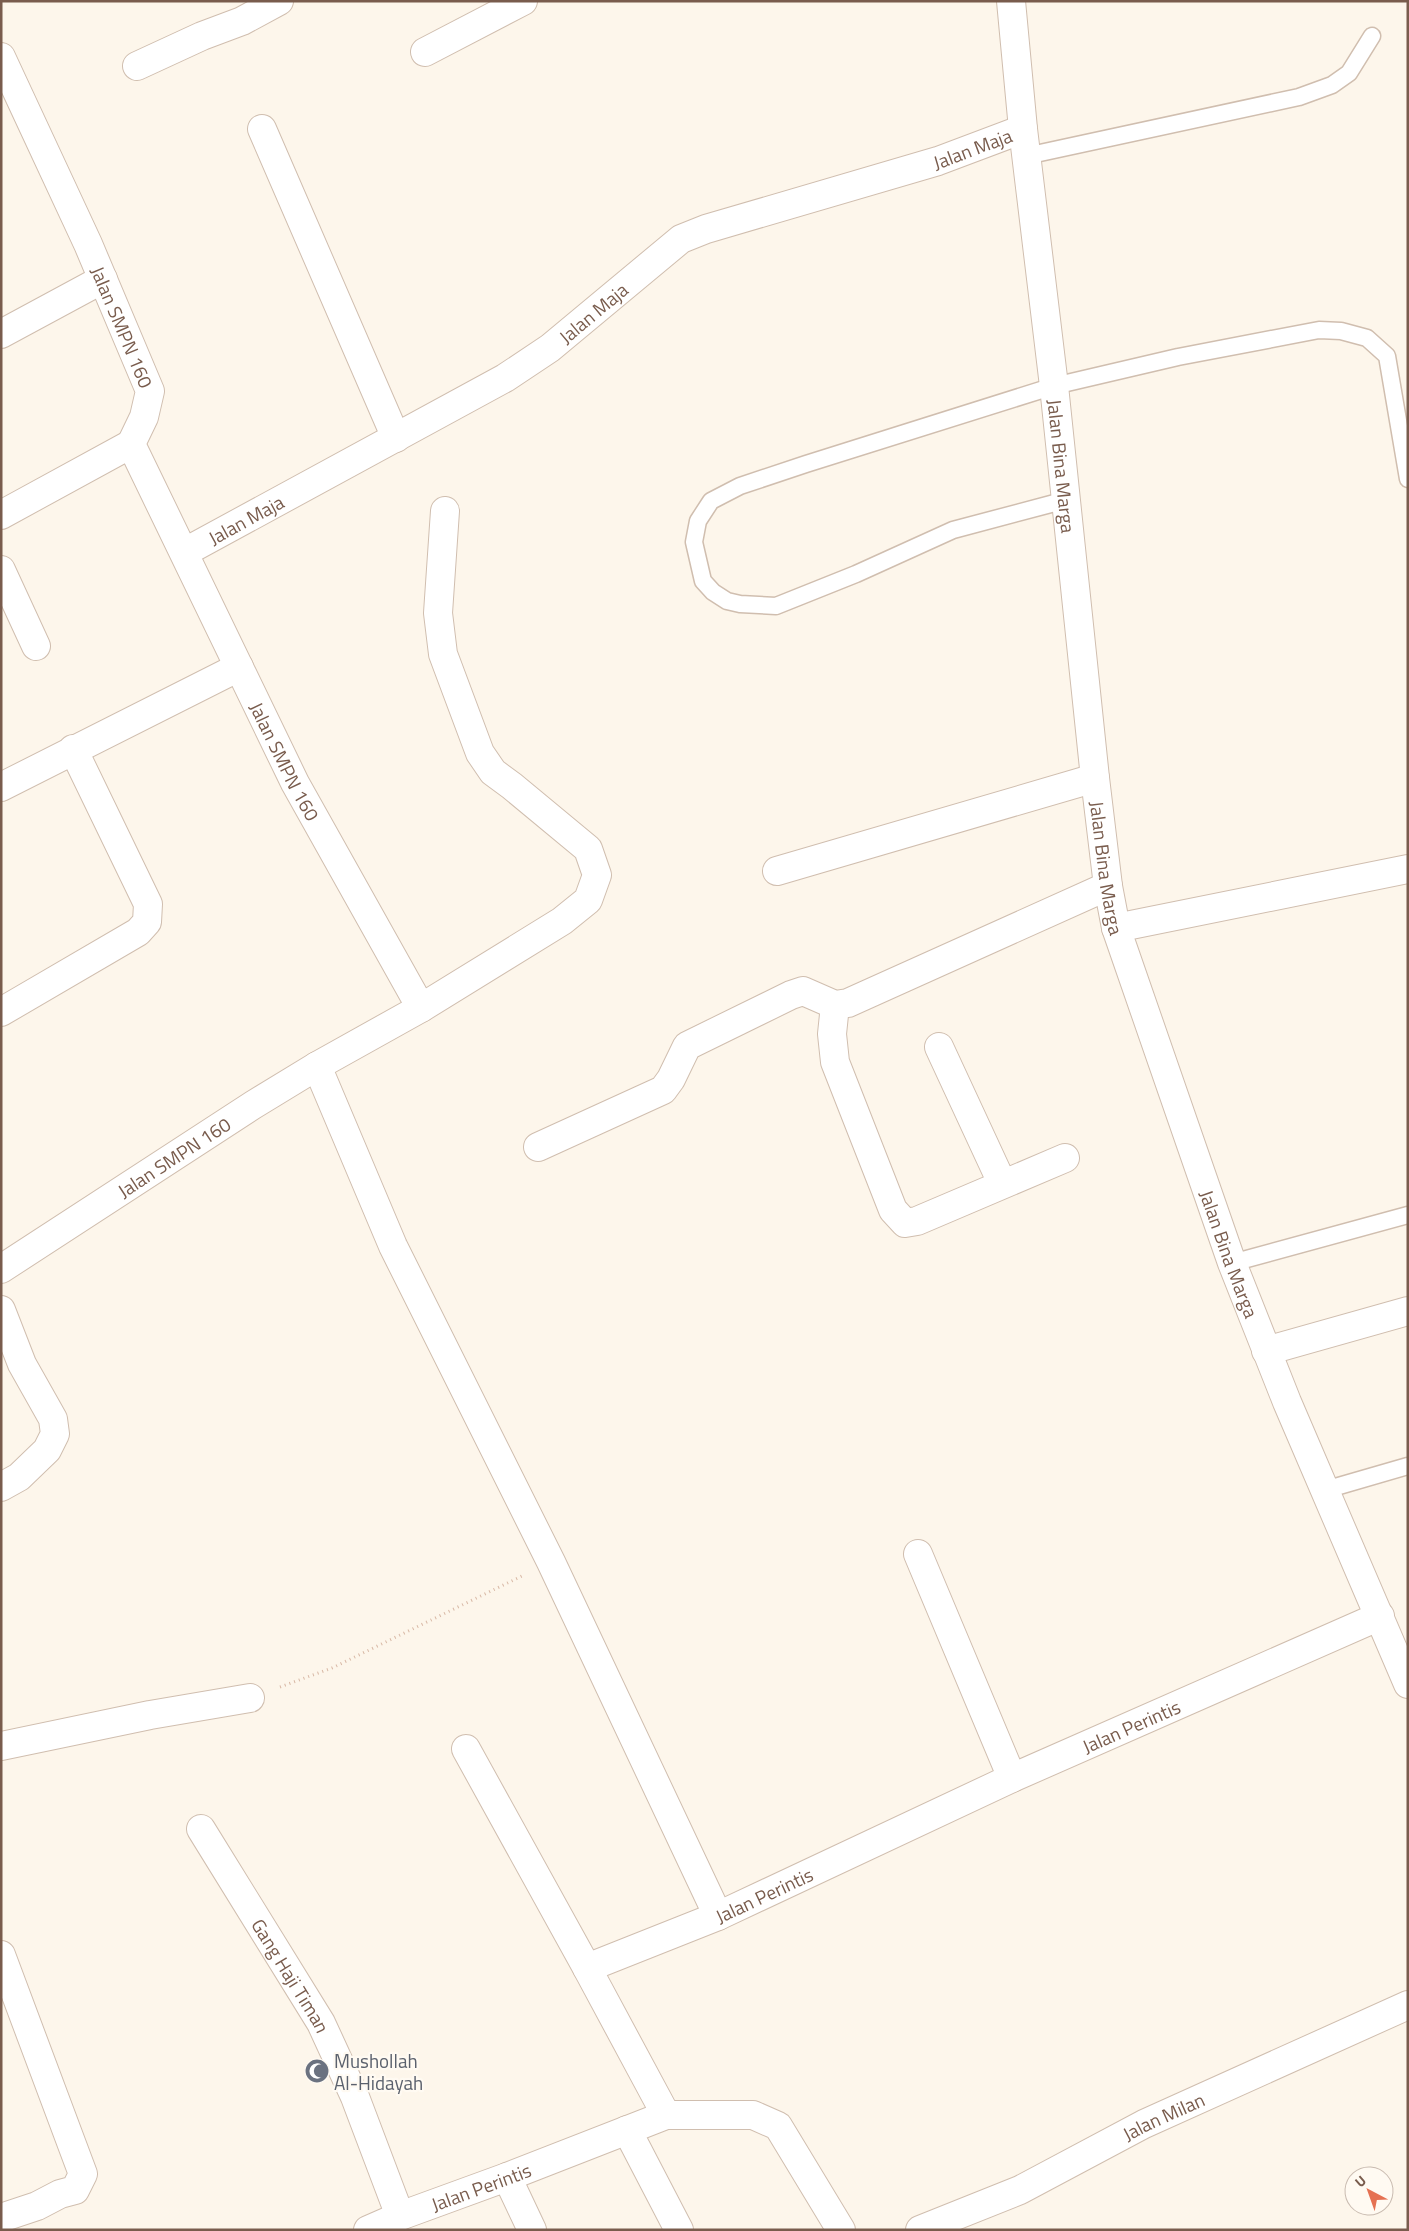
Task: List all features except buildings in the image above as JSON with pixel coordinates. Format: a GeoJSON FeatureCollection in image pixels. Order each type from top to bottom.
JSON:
{"type":"FeatureCollection","features":[{"type":"Feature","properties":{"kind":"street"},"geometry":{"type":"LineString","coordinates":[[137,66],[202,36],[242,21],[280,1]]}},
{"type":"Feature","properties":{"kind":"street"},"geometry":{"type":"LineString","coordinates":[[424,52],[523,1]]}},
{"type":"Feature","properties":{"kind":"street","name":"Jalan Bina Marga"},"geometry":{"type":"LineString","coordinates":[[1011,1],[1023,129],[1054,386],[1095,778],[1108,886],[1116,928],[1232,1263],[1266,1351],[1408,1684]]}},
{"type":"Feature","properties":{"kind":"street","name":"Jalan SMPN 160"},"geometry":{"type":"LineString","coordinates":[[1,57],[104,279],[150,391],[144,417],[131,444],[185,552],[295,783],[421,1008],[317,1066],[253,1105],[1,1269]]}},
{"type":"Feature","properties":{"kind":"street"},"geometry":{"type":"LineString","coordinates":[[262,129],[396,438]]}},
{"type":"Feature","properties":{"kind":"street","name":"Jalan Maja"},"geometry":{"type":"LineString","coordinates":[[185,552],[505,378],[550,348],[681,239],[706,228],[938,161],[1023,129]]}},
{"type":"Feature","properties":{"kind":"street"},"geometry":{"type":"LineString","coordinates":[[1,334],[104,279]]}},
{"type":"Feature","properties":{"kind":"street"},"geometry":{"type":"LineString","coordinates":[[1,516],[131,444]]}},
{"type":"Feature","properties":{"kind":"street"},"geometry":{"type":"LineString","coordinates":[[421,1008],[562,921],[588,900],[597,875],[588,849],[493,772],[480,753],[443,654],[438,612],[445,511]]}},
{"type":"Feature","properties":{"kind":"street"},"geometry":{"type":"LineString","coordinates":[[1,570],[36,646]]}},
{"type":"Feature","properties":{"kind":"street"},"geometry":{"type":"LineString","coordinates":[[1,787],[239,666]]}},
{"type":"Feature","properties":{"kind":"street"},"geometry":{"type":"LineString","coordinates":[[1,1012],[138,932],[147,922],[148,904],[73,750]]}},
{"type":"Feature","properties":{"kind":"street"},"geometry":{"type":"LineString","coordinates":[[777,871],[1095,778]]}},
{"type":"Feature","properties":{"kind":"street"},"geometry":{"type":"LineString","coordinates":[[1116,928],[1408,870]]}},
{"type":"Feature","properties":{"kind":"street"},"geometry":{"type":"LineString","coordinates":[[538,1147],[663,1090],[671,1079],[687,1046],[791,995],[804,992],[835,1005],[848,1003],[1108,886]]}},
{"type":"Feature","properties":{"kind":"street"},"geometry":{"type":"LineString","coordinates":[[835,1005],[832,1034],[836,1062],[894,1210],[905,1223],[917,1221],[1002,1183],[1065,1158]]}},
{"type":"Feature","properties":{"kind":"street"},"geometry":{"type":"LineString","coordinates":[[939,1047],[1002,1183]]}},
{"type":"Feature","properties":{"kind":"street"},"geometry":{"type":"LineString","coordinates":[[317,1066],[393,1246],[551,1562],[718,1916]]}},
{"type":"Feature","properties":{"kind":"street"},"geometry":{"type":"LineString","coordinates":[[1,1310],[11,1369],[53,1419],[55,1434],[47,1450],[19,1477],[1,1487]]}},
{"type":"Feature","properties":{"kind":"street"},"geometry":{"type":"LineString","coordinates":[[1266,1351],[1408,1311]]}},
{"type":"Feature","properties":{"kind":"street"},"geometry":{"type":"LineString","coordinates":[[918,1554],[1012,1778]]}},
{"type":"Feature","properties":{"kind":"street","name":"Jalan Perintis"},"geometry":{"type":"LineString","coordinates":[[587,1968],[718,1916],[1012,1778],[1380,1616]]}},
{"type":"Feature","properties":{"kind":"street"},"geometry":{"type":"LineString","coordinates":[[1,1746],[150,1715],[250,1698]]}},
{"type":"Feature","properties":{"kind":"street"},"geometry":{"type":"LineString","coordinates":[[466,1749],[666,2115],[753,2115],[778,2126],[841,2230]]}},
{"type":"Feature","properties":{"kind":"street","name":"Gang Haji Timan"},"geometry":{"type":"LineString","coordinates":[[200,1829],[320,2023],[355,2097],[400,2216]]}},
{"type":"Feature","properties":{"kind":"street"},"geometry":{"type":"LineString","coordinates":[[1,1954],[83,2174],[75,2190],[60,2194],[37,2206],[1,2218]]}},
{"type":"Feature","properties":{"kind":"street","name":"Jalan Milan"},"geometry":{"type":"LineString","coordinates":[[920,2230],[1020,2190],[1144,2124],[1408,2005]]}},
{"type":"Feature","properties":{"kind":"street","name":"Jalan Perintis"},"geometry":{"type":"LineString","coordinates":[[368,2230],[400,2216],[507,2177],[666,2115]]}},
{"type":"Feature","properties":{"kind":"street"},"geometry":{"type":"LineString","coordinates":[[627,2130],[679,2230]]}},
{"type":"Feature","properties":{"kind":"street"},"geometry":{"type":"LineString","coordinates":[[507,2177],[532,2230]]}},
{"type":"Feature","properties":{"kind":"lane"},"geometry":{"type":"LineString","coordinates":[[1026,156],[1299,97],[1332,85],[1348,73],[1372,36]]}},
{"type":"Feature","properties":{"kind":"lane"},"geometry":{"type":"LineString","coordinates":[[1066,500],[953,530],[856,574],[776,606],[740,604],[727,601],[713,592],[703,581],[694,542],[698,521],[711,500],[740,486],[885,438],[1054,386],[1178,357],[1319,330],[1341,331],[1367,338],[1386,356],[1408,479]]}},
{"type":"Feature","properties":{"kind":"lane"},"geometry":{"type":"LineString","coordinates":[[1232,1263],[1408,1215]]}},
{"type":"Feature","properties":{"kind":"lane"},"geometry":{"type":"LineString","coordinates":[[1325,1490],[1408,1466]]}},
{"type":"Feature","properties":{"kind":"path"},"geometry":{"type":"LineString","coordinates":[[250,1698],[332,1668],[551,1562]]}},
{"type":"Feature","properties":{"kind":"place","name":"Mushollah Al-Hidayah"},"geometry":{"type":"Point","coordinates":[317,2071]}}]}
